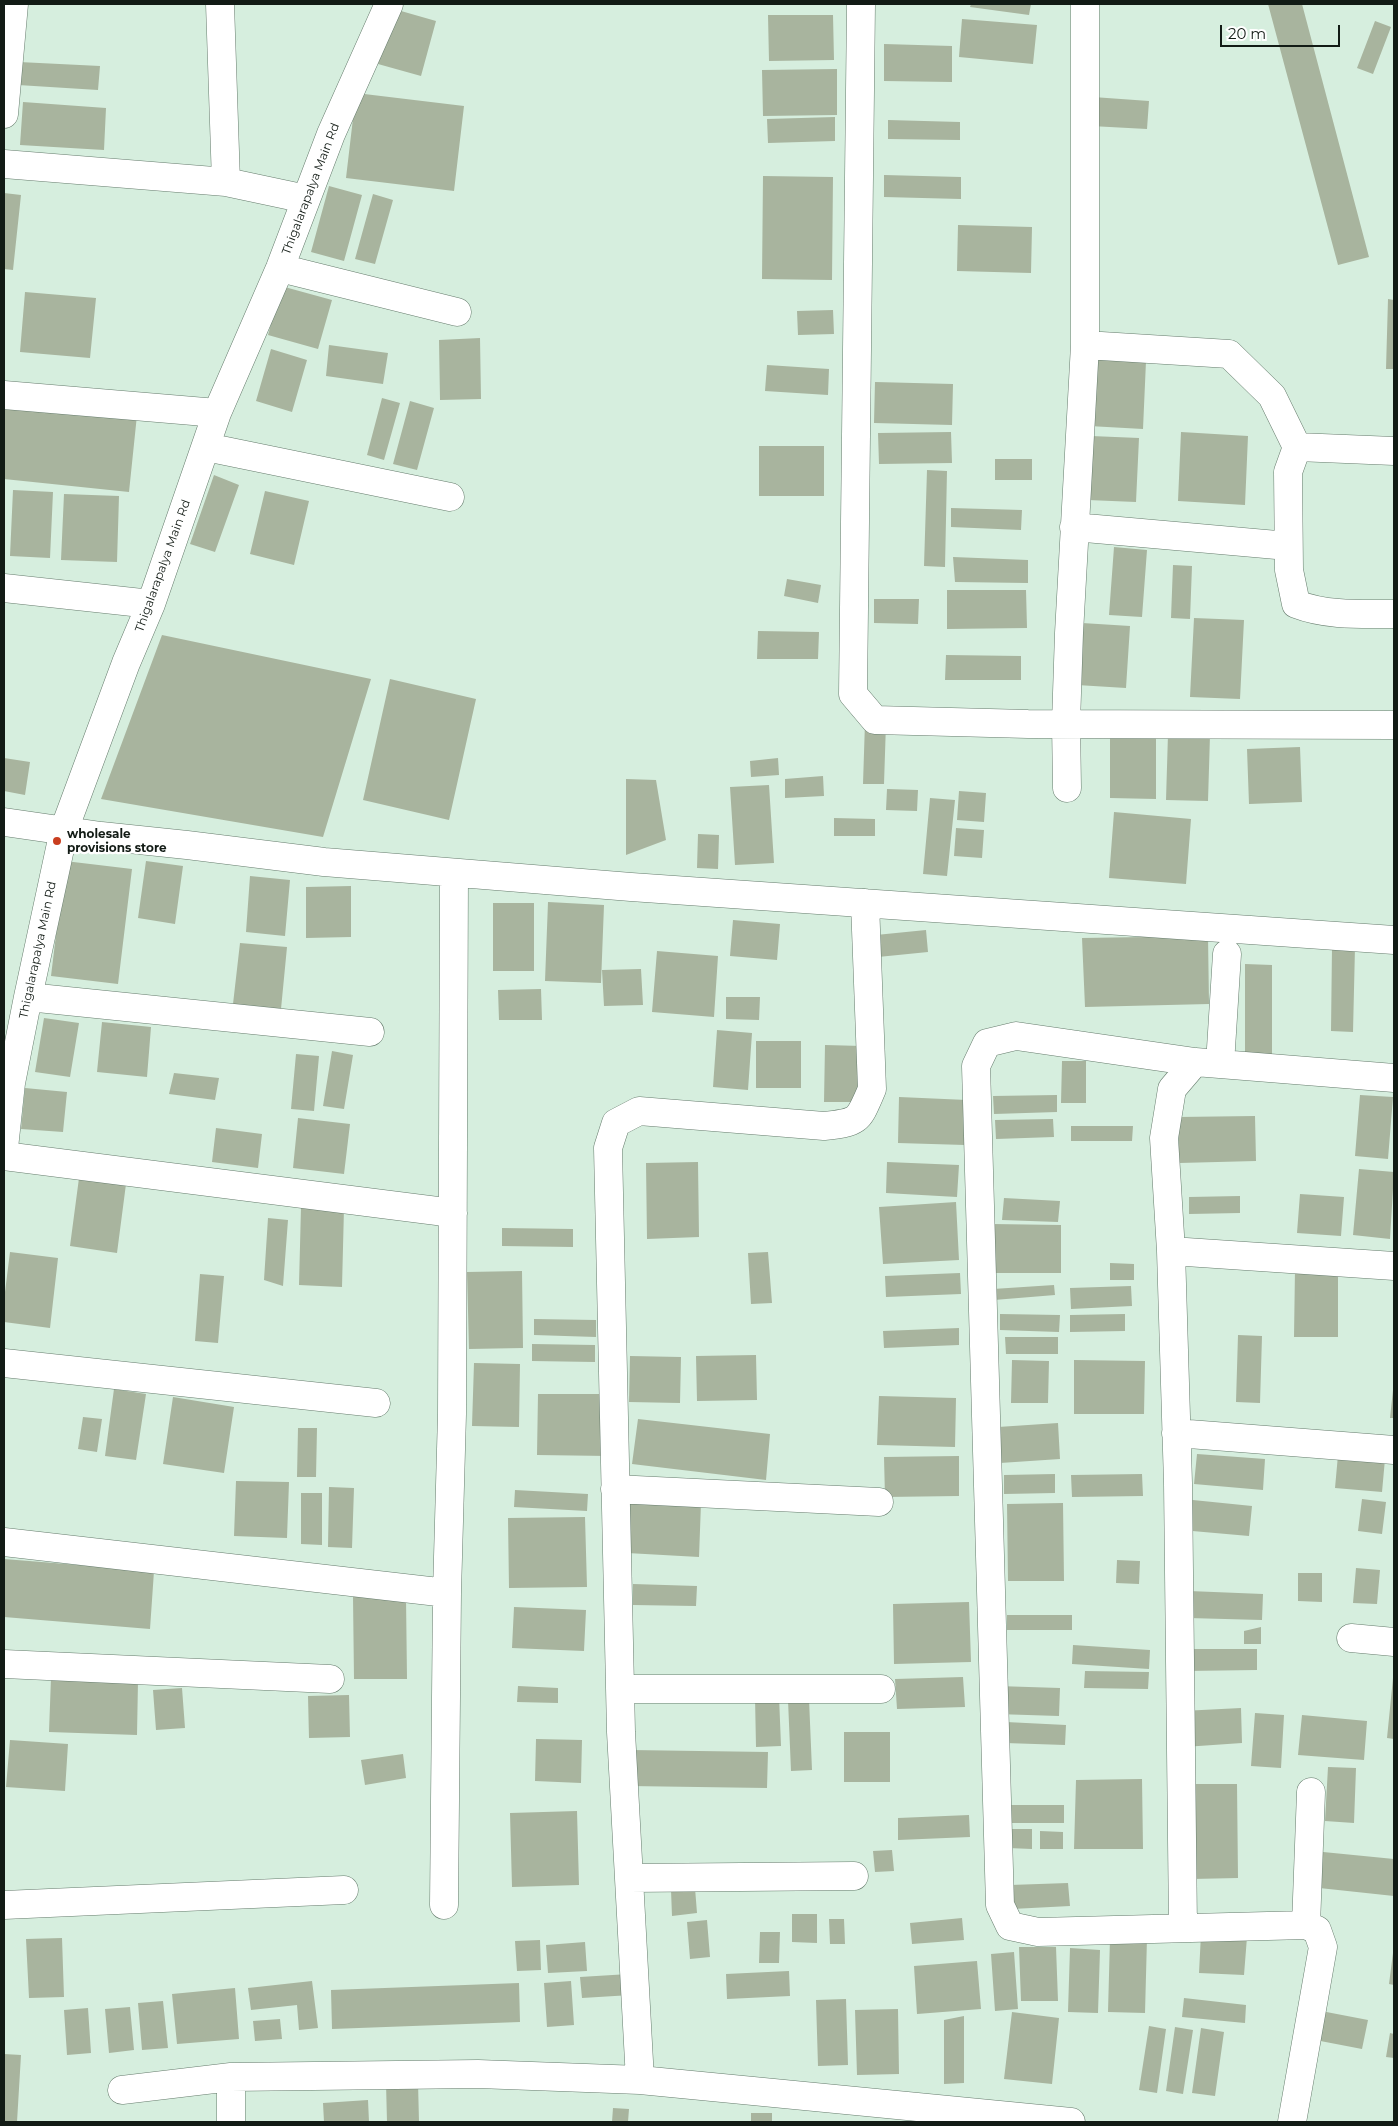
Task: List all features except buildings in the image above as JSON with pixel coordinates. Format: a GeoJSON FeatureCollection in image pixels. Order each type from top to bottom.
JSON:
{"type":"FeatureCollection","features":[{"type":"Feature","properties":{"kind":"street"},"geometry":{"type":"LineString","coordinates":[[4,114],[14,4]]}},
{"type":"Feature","properties":{"kind":"street"},"geometry":{"type":"LineString","coordinates":[[220,4],[226,182]]}},
{"type":"Feature","properties":{"kind":"street","name":"Thigalarapalya Main Rd"},"geometry":{"type":"LineString","coordinates":[[4,1148],[7,1082],[28,996],[64,830],[126,663],[151,604],[217,413],[280,268],[331,134],[389,4]]}},
{"type":"Feature","properties":{"kind":"street"},"geometry":{"type":"LineString","coordinates":[[860,4],[853,694],[875,720],[1394,725]]}},
{"type":"Feature","properties":{"kind":"street"},"geometry":{"type":"LineString","coordinates":[[1067,788],[1066,723],[1074,527],[1085,345],[1085,4]]}},
{"type":"Feature","properties":{"kind":"street"},"geometry":{"type":"LineString","coordinates":[[4,164],[226,182],[306,199]]}},
{"type":"Feature","properties":{"kind":"street"},"geometry":{"type":"LineString","coordinates":[[280,268],[457,312]]}},
{"type":"Feature","properties":{"kind":"street"},"geometry":{"type":"LineString","coordinates":[[1085,345],[1229,354],[1272,396],[1297,447],[1288,472],[1289,570],[1296,604],[1313,611],[1341,614],[1394,614]]}},
{"type":"Feature","properties":{"kind":"street"},"geometry":{"type":"LineString","coordinates":[[4,395],[217,413]]}},
{"type":"Feature","properties":{"kind":"street"},"geometry":{"type":"LineString","coordinates":[[206,447],[450,497]]}},
{"type":"Feature","properties":{"kind":"street"},"geometry":{"type":"LineString","coordinates":[[1297,447],[1394,451]]}},
{"type":"Feature","properties":{"kind":"street"},"geometry":{"type":"LineString","coordinates":[[1074,527],[1288,546]]}},
{"type":"Feature","properties":{"kind":"street"},"geometry":{"type":"LineString","coordinates":[[4,588],[151,604]]}},
{"type":"Feature","properties":{"kind":"street"},"geometry":{"type":"LineString","coordinates":[[4,822],[324,862],[865,903],[1394,940]]}},
{"type":"Feature","properties":{"kind":"street"},"geometry":{"type":"LineString","coordinates":[[444,1905],[447,1592],[452,1414],[454,873]]}},
{"type":"Feature","properties":{"kind":"street"},"geometry":{"type":"LineString","coordinates":[[640,2080],[620,1689],[608,1148],[616,1123],[640,1111],[824,1126],[848,1124],[861,1115],[872,1089],[865,903]]}},
{"type":"Feature","properties":{"kind":"street"},"geometry":{"type":"LineString","coordinates":[[1183,1928],[1176,1434],[1171,1251],[1164,1138],[1172,1089],[1207,1063],[1227,954]]}},
{"type":"Feature","properties":{"kind":"street"},"geometry":{"type":"LineString","coordinates":[[28,996],[370,1032]]}},
{"type":"Feature","properties":{"kind":"street"},"geometry":{"type":"LineString","coordinates":[[1292,2122],[1323,1947],[1317,1930],[1306,1925],[1038,1932],[1010,1926],[1000,1905],[976,1066],[987,1043],[1016,1036],[1207,1063],[1394,1078]]}},
{"type":"Feature","properties":{"kind":"street"},"geometry":{"type":"LineString","coordinates":[[4,1156],[453,1213]]}},
{"type":"Feature","properties":{"kind":"street"},"geometry":{"type":"LineString","coordinates":[[1171,1251],[1394,1266]]}},
{"type":"Feature","properties":{"kind":"street"},"geometry":{"type":"LineString","coordinates":[[4,1363],[376,1403]]}},
{"type":"Feature","properties":{"kind":"street"},"geometry":{"type":"LineString","coordinates":[[1176,1434],[1394,1450]]}},
{"type":"Feature","properties":{"kind":"street"},"geometry":{"type":"LineString","coordinates":[[615,1489],[879,1502]]}},
{"type":"Feature","properties":{"kind":"street"},"geometry":{"type":"LineString","coordinates":[[4,1542],[447,1592]]}},
{"type":"Feature","properties":{"kind":"street"},"geometry":{"type":"LineString","coordinates":[[1351,1638],[1394,1642]]}},
{"type":"Feature","properties":{"kind":"street"},"geometry":{"type":"LineString","coordinates":[[4,1664],[330,1679]]}},
{"type":"Feature","properties":{"kind":"street"},"geometry":{"type":"LineString","coordinates":[[620,1689],[880,1689]]}},
{"type":"Feature","properties":{"kind":"street"},"geometry":{"type":"LineString","coordinates":[[1306,1925],[1311,1792]]}},
{"type":"Feature","properties":{"kind":"street"},"geometry":{"type":"LineString","coordinates":[[630,1878],[854,1876]]}},
{"type":"Feature","properties":{"kind":"street"},"geometry":{"type":"LineString","coordinates":[[4,1905],[344,1890]]}},
{"type":"Feature","properties":{"kind":"street"},"geometry":{"type":"LineString","coordinates":[[122,2090],[231,2077],[478,2074],[640,2080],[1071,2122]]}},
{"type":"Feature","properties":{"kind":"street"},"geometry":{"type":"LineString","coordinates":[[231,2077],[231,2122]]}},
{"type":"Feature","properties":{"kind":"place","name":"wholesale provisions store"},"geometry":{"type":"Point","coordinates":[57,841]}}]}
